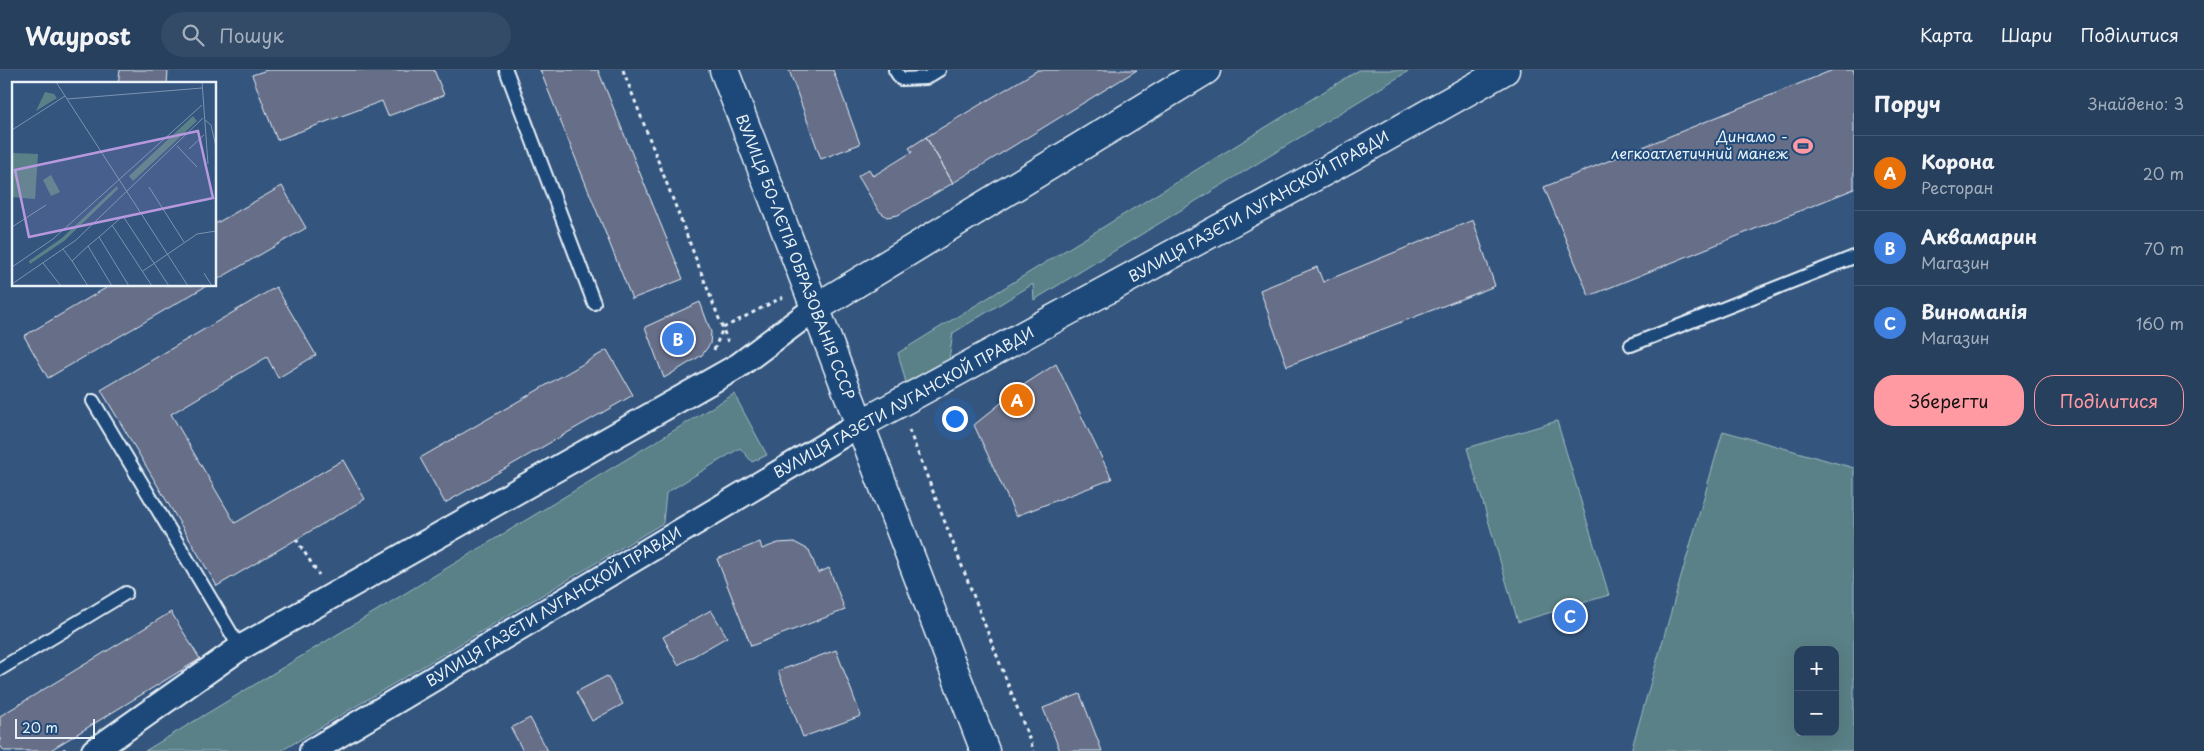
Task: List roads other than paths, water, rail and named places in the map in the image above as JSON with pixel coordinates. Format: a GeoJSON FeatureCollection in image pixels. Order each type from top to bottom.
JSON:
{"type":"FeatureCollection","features":[{"type":"Feature","properties":{"kind":"street","name":"ВУЛИЦЯ 50-ЛЄТІЯ ОБРАЗОВАНІЯ СССР"},"geometry":{"type":"LineString","coordinates":[[724,70],[985,751]]}},
{"type":"Feature","properties":{"kind":"street"},"geometry":{"type":"LineString","coordinates":[[94,751],[240,648],[738,366],[814,309],[1206,70]]}},
{"type":"Feature","properties":{"kind":"street","name":"ВУЛИЦЯ ГАЗЄТИ ЛУГАНСКОЙ ПРАВДИ"},"geometry":{"type":"LineString","coordinates":[[312,751],[859,425],[1351,157],[1505,70]]}},
{"type":"Feature","properties":{"kind":"lane"},"geometry":{"type":"LineString","coordinates":[[506,70],[594,303]]}},
{"type":"Feature","properties":{"kind":"lane"},"geometry":{"type":"LineString","coordinates":[[895,70],[901,79],[926,78],[939,70]]}},
{"type":"Feature","properties":{"kind":"lane"},"geometry":{"type":"LineString","coordinates":[[1631,345],[1854,258]]}},
{"type":"Feature","properties":{"kind":"lane"},"geometry":{"type":"LineString","coordinates":[[93,401],[240,648]]}},
{"type":"Feature","properties":{"kind":"lane"},"geometry":{"type":"LineString","coordinates":[[0,669],[126,593]]}},
{"type":"Feature","properties":{"kind":"place","name":"Динамо - легкоатлетичний манеж"},"geometry":{"type":"Point","coordinates":[1803,146]}},
{"type":"Feature","properties":{"kind":"place","name":"Аквамарин"},"geometry":{"type":"Point","coordinates":[678,339]}},
{"type":"Feature","properties":{"kind":"place","name":"Корона"},"geometry":{"type":"Point","coordinates":[1017,400]}},
{"type":"Feature","properties":{"kind":"place","name":"Виноманія"},"geometry":{"type":"Point","coordinates":[1570,616]}}]}
